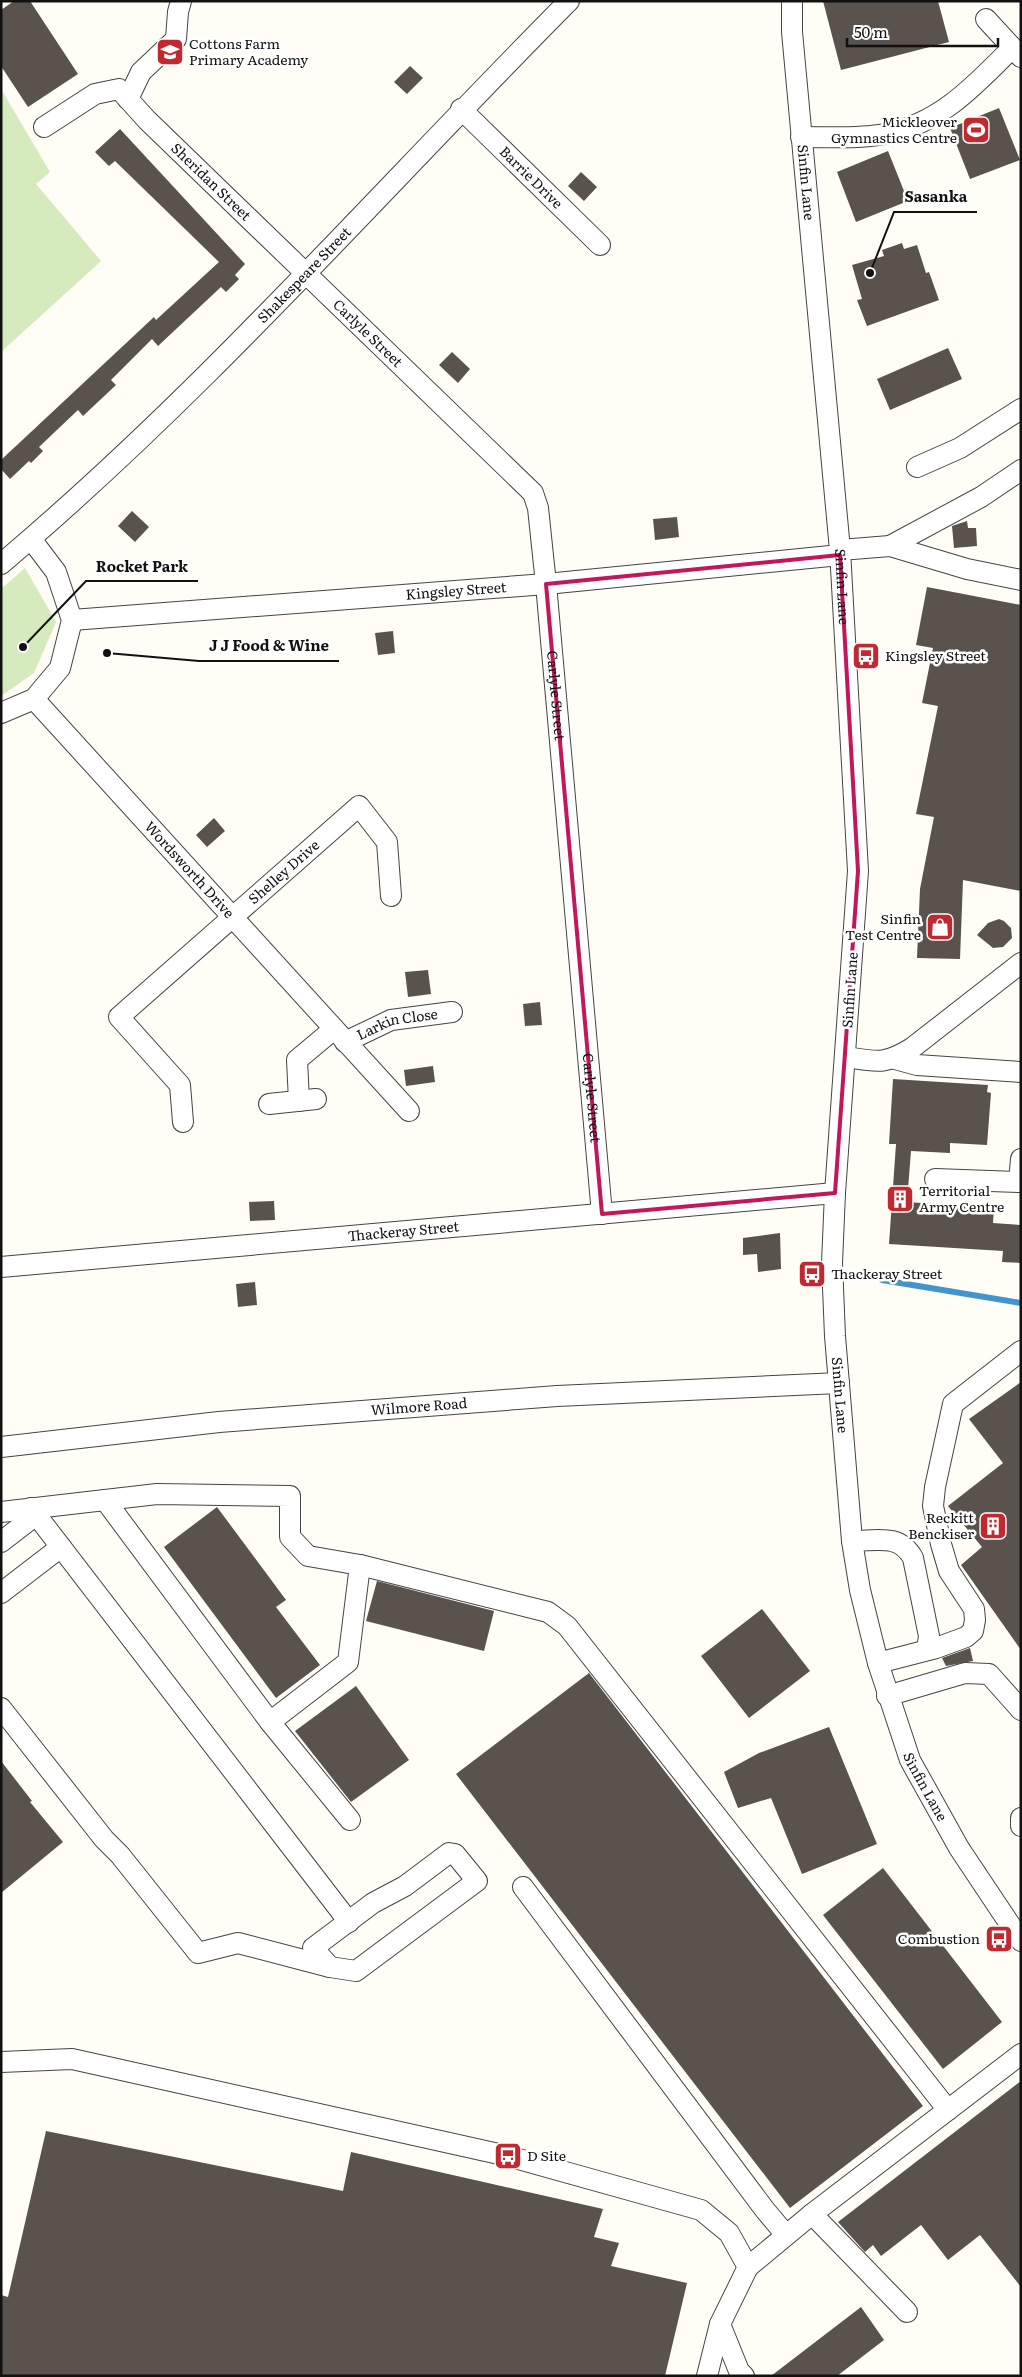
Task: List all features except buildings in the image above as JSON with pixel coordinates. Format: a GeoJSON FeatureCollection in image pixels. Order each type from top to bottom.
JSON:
{"type":"FeatureCollection","features":[{"type":"Feature","properties":{"kind":"street"},"geometry":{"type":"LineString","coordinates":[[44,127],[95,94],[123,94],[141,72],[176,39],[178,12],[182,1]]}},
{"type":"Feature","properties":{"kind":"street","name":"Shakespeare Street"},"geometry":{"type":"LineString","coordinates":[[1,564],[129,450],[306,273],[461,109],[569,1]]}},
{"type":"Feature","properties":{"kind":"street","name":"Sinfin Lane"},"geometry":{"type":"LineString","coordinates":[[792,1],[792,32],[801,137],[840,552],[858,871],[835,1194],[832,1263],[839,1383],[852,1541],[860,1590],[878,1663],[887,1696],[910,1760],[959,1848],[1021,1941]]}},
{"type":"Feature","properties":{"kind":"street"},"geometry":{"type":"LineString","coordinates":[[801,137],[866,136],[913,127],[937,115],[964,96],[1017,52],[986,19]]}},
{"type":"Feature","properties":{"kind":"street","name":"Sheridan Street"},"geometry":{"type":"LineString","coordinates":[[123,94],[306,273]]}},
{"type":"Feature","properties":{"kind":"street","name":"Barrie Drive"},"geometry":{"type":"LineString","coordinates":[[461,109],[600,245]]}},
{"type":"Feature","properties":{"kind":"street","name":"Carlyle Street"},"geometry":{"type":"LineString","coordinates":[[306,273],[533,493],[538,508],[602,1214]]}},
{"type":"Feature","properties":{"kind":"street"},"geometry":{"type":"LineString","coordinates":[[917,467],[960,448],[1021,409]]}},
{"type":"Feature","properties":{"kind":"street"},"geometry":{"type":"LineString","coordinates":[[890,546],[981,497],[1021,470]]}},
{"type":"Feature","properties":{"kind":"street"},"geometry":{"type":"LineString","coordinates":[[1,713],[34,699],[60,668],[72,620],[56,572],[31,539]]}},
{"type":"Feature","properties":{"kind":"street"},"geometry":{"type":"LineString","coordinates":[[890,546],[967,569],[1021,580]]}},
{"type":"Feature","properties":{"kind":"street","name":"Kingsley Street"},"geometry":{"type":"LineString","coordinates":[[72,620],[546,584],[890,546]]}},
{"type":"Feature","properties":{"kind":"street","name":"Wordsworth Drive"},"geometry":{"type":"LineString","coordinates":[[34,699],[409,1111]]}},
{"type":"Feature","properties":{"kind":"street","name":"Shelley Drive"},"geometry":{"type":"LineString","coordinates":[[183,1122],[180,1085],[119,1017],[359,806],[388,842],[391,896]]}},
{"type":"Feature","properties":{"kind":"street"},"geometry":{"type":"LineString","coordinates":[[846,1057],[881,1062],[894,1059],[912,1048],[1019,969]]}},
{"type":"Feature","properties":{"kind":"street","name":"Larkin Close"},"geometry":{"type":"LineString","coordinates":[[268,1104],[307,1100],[297,1060],[339,1036],[391,1020],[452,1012]]}},
{"type":"Feature","properties":{"kind":"street"},"geometry":{"type":"LineString","coordinates":[[894,1059],[918,1066],[1021,1072]]}},
{"type":"Feature","properties":{"kind":"street"},"geometry":{"type":"LineString","coordinates":[[935,1179],[1019,1182],[1021,1159]]}},
{"type":"Feature","properties":{"kind":"street","name":"Thackeray Street"},"geometry":{"type":"LineString","coordinates":[[1,1267],[835,1194]]}},
{"type":"Feature","properties":{"kind":"street"},"geometry":{"type":"LineString","coordinates":[[878,1663],[966,1637],[973,1631],[974,1609],[950,1571],[933,1506],[954,1404],[1021,1351]]}},
{"type":"Feature","properties":{"kind":"street","name":"Wilmore Road"},"geometry":{"type":"LineString","coordinates":[[1,1447],[219,1422],[497,1401],[839,1383]]}},
{"type":"Feature","properties":{"kind":"street"},"geometry":{"type":"LineString","coordinates":[[1,1512],[33,1512],[156,1494],[290,1496],[290,1536],[308,1556],[360,1565],[548,1612],[567,1626],[948,2110]]}},
{"type":"Feature","properties":{"kind":"street"},"geometry":{"type":"LineString","coordinates":[[105,1500],[270,1722],[350,1820]]}},
{"type":"Feature","properties":{"kind":"street"},"geometry":{"type":"LineString","coordinates":[[1,1542],[33,1512]]}},
{"type":"Feature","properties":{"kind":"street"},"geometry":{"type":"LineString","coordinates":[[33,1512],[349,1922]]}},
{"type":"Feature","properties":{"kind":"street"},"geometry":{"type":"LineString","coordinates":[[852,1541],[886,1540],[900,1542],[907,1548],[913,1558],[929,1636],[927,1650]]}},
{"type":"Feature","properties":{"kind":"street"},"geometry":{"type":"LineString","coordinates":[[1,1593],[61,1548]]}},
{"type":"Feature","properties":{"kind":"street"},"geometry":{"type":"LineString","coordinates":[[270,1722],[348,1662],[360,1565]]}},
{"type":"Feature","properties":{"kind":"street"},"geometry":{"type":"LineString","coordinates":[[887,1696],[966,1673],[989,1674],[1021,1710]]}},
{"type":"Feature","properties":{"kind":"street"},"geometry":{"type":"LineString","coordinates":[[1,1708],[104,1839],[120,1855],[198,1953],[238,1943],[330,1967],[356,1971],[477,1881],[455,1854],[445,1854],[404,1886],[373,1903],[312,1948],[330,1967]]}},
{"type":"Feature","properties":{"kind":"street"},"geometry":{"type":"LineString","coordinates":[[1021,1818],[1021,1826]]}},
{"type":"Feature","properties":{"kind":"street"},"geometry":{"type":"LineString","coordinates":[[523,1887],[764,2210],[786,2235]]}},
{"type":"Feature","properties":{"kind":"street"},"geometry":{"type":"LineString","coordinates":[[708,2376],[720,2324],[748,2267],[812,2214],[1021,2054]]}},
{"type":"Feature","properties":{"kind":"street"},"geometry":{"type":"LineString","coordinates":[[1,2062],[72,2059],[508,2156],[701,2210],[728,2233],[748,2267]]}},
{"type":"Feature","properties":{"kind":"street"},"geometry":{"type":"LineString","coordinates":[[812,2214],[907,2312]]}},
{"type":"Feature","properties":{"kind":"street"},"geometry":{"type":"LineString","coordinates":[[720,2324],[739,2370],[744,2376]]}},
{"type":"Feature","properties":{"kind":"highlighted area"},"geometry":{"type":"Polygon","coordinates":[[[840,555],[858,871],[835,1193],[602,1214],[546,584],[840,555]]]}},
{"type":"Feature","properties":{"kind":"green space"},"geometry":{"type":"Polygon","coordinates":[[[1,89],[50,172],[36,184],[101,261],[1,352],[1,89]]]}},
{"type":"Feature","properties":{"kind":"green space"},"geometry":{"type":"Polygon","coordinates":[[[25,568],[56,622],[34,673],[1,696],[1,589],[25,568]]]}},
{"type":"Feature","properties":{"kind":"waterway"},"geometry":{"type":"LineString","coordinates":[[882,1280],[1021,1303]]}},
{"type":"Feature","properties":{"kind":"place","name":"Cottons Farm Primary Academy"},"geometry":{"type":"Point","coordinates":[170,52]}},
{"type":"Feature","properties":{"kind":"place","name":"Mickleover Gymnastics Centre"},"geometry":{"type":"Point","coordinates":[976,130]}},
{"type":"Feature","properties":{"kind":"place","name":"Sasanka"},"geometry":{"type":"Point","coordinates":[870,273]}},
{"type":"Feature","properties":{"kind":"place","name":"Rocket Park"},"geometry":{"type":"Point","coordinates":[23,647]}},
{"type":"Feature","properties":{"kind":"place","name":"J J Food & Wine"},"geometry":{"type":"Point","coordinates":[107,653]}},
{"type":"Feature","properties":{"kind":"place","name":"Kingsley Street"},"geometry":{"type":"Point","coordinates":[866,656]}},
{"type":"Feature","properties":{"kind":"place","name":"Sinfin Test Centre"},"geometry":{"type":"Point","coordinates":[940,927]}},
{"type":"Feature","properties":{"kind":"place","name":"Territorial Army Centre"},"geometry":{"type":"Point","coordinates":[900,1199]}},
{"type":"Feature","properties":{"kind":"place","name":"Thackeray Street"},"geometry":{"type":"Point","coordinates":[812,1274]}},
{"type":"Feature","properties":{"kind":"place","name":"Reckitt Benckiser"},"geometry":{"type":"Point","coordinates":[993,1526]}},
{"type":"Feature","properties":{"kind":"place","name":"Combustion"},"geometry":{"type":"Point","coordinates":[999,1939]}},
{"type":"Feature","properties":{"kind":"place","name":"D Site"},"geometry":{"type":"Point","coordinates":[508,2156]}}]}
